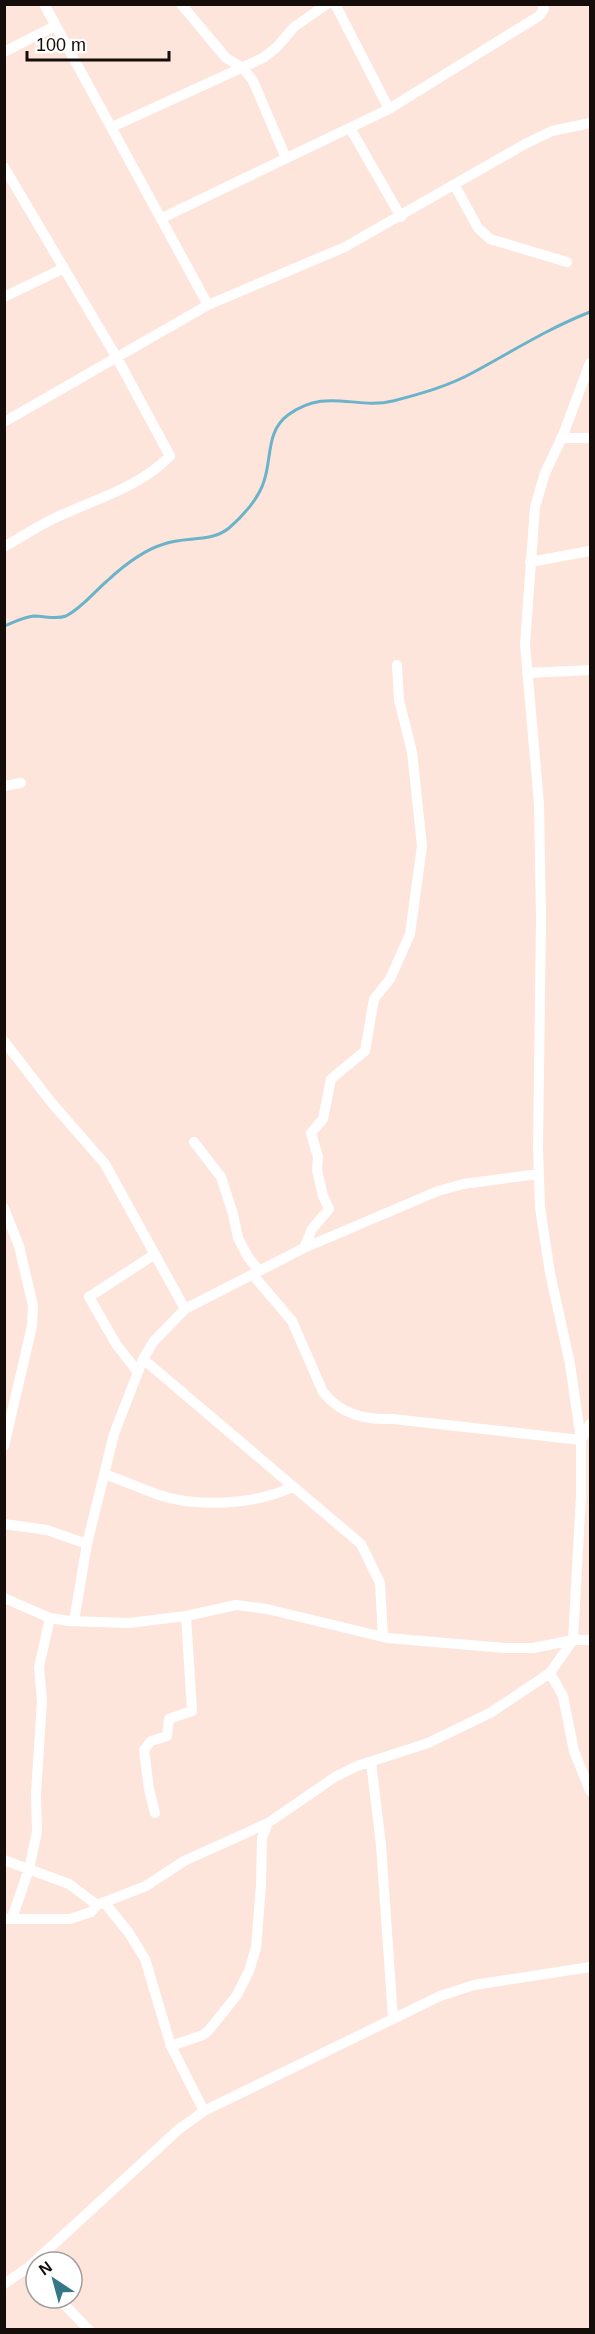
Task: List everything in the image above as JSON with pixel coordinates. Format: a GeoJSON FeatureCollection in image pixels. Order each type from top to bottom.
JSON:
{"type":"FeatureCollection","features":[{"type":"Feature","properties":{"kind":"street"},"geometry":{"type":"LineString","coordinates":[[44,4],[208,305]]}},
{"type":"Feature","properties":{"kind":"street"},"geometry":{"type":"LineString","coordinates":[[181,4],[226,58],[243,68],[253,81],[286,158]]}},
{"type":"Feature","properties":{"kind":"street"},"geometry":{"type":"LineString","coordinates":[[112,127],[263,58],[277,47],[294,27],[327,4]]}},
{"type":"Feature","properties":{"kind":"street"},"geometry":{"type":"LineString","coordinates":[[334,4],[389,109]]}},
{"type":"Feature","properties":{"kind":"street"},"geometry":{"type":"LineString","coordinates":[[162,218],[389,109],[539,16],[544,9],[543,4]]}},
{"type":"Feature","properties":{"kind":"street"},"geometry":{"type":"LineString","coordinates":[[4,52],[55,26]]}},
{"type":"Feature","properties":{"kind":"street"},"geometry":{"type":"LineString","coordinates":[[4,422],[208,305],[326,256],[401,217],[525,144],[552,131],[591,123]]}},
{"type":"Feature","properties":{"kind":"street"},"geometry":{"type":"LineString","coordinates":[[350,128],[401,217]]}},
{"type":"Feature","properties":{"kind":"street"},"geometry":{"type":"LineString","coordinates":[[4,167],[117,358],[170,456],[156,470],[136,482],[51,520],[4,547]]}},
{"type":"Feature","properties":{"kind":"street"},"geometry":{"type":"LineString","coordinates":[[455,186],[478,228],[490,239],[567,262]]}},
{"type":"Feature","properties":{"kind":"street"},"geometry":{"type":"LineString","coordinates":[[4,297],[64,268]]}},
{"type":"Feature","properties":{"kind":"street"},"geometry":{"type":"LineString","coordinates":[[50,1618],[39,1667],[42,1701],[36,1793],[37,1832],[29,1869],[8,1919],[70,1918],[91,1912],[100,1904],[146,1886],[184,1861],[268,1823],[335,1777],[357,1766],[445,1736],[511,1701],[550,1673],[573,1640],[581,1496],[581,1440],[570,1364],[550,1273],[540,1208],[537,1149],[541,919],[539,804],[525,644],[535,507],[545,473],[591,363]]}},
{"type":"Feature","properties":{"kind":"street"},"geometry":{"type":"LineString","coordinates":[[561,438],[591,438]]}},
{"type":"Feature","properties":{"kind":"street"},"geometry":{"type":"LineString","coordinates":[[530,562],[591,551]]}},
{"type":"Feature","properties":{"kind":"street"},"geometry":{"type":"LineString","coordinates":[[304,1248],[312,1230],[328,1209],[317,1170],[318,1157],[311,1133],[323,1119],[331,1078],[365,1051],[374,999],[390,979],[410,934],[422,846],[412,752],[399,700],[398,665]]}},
{"type":"Feature","properties":{"kind":"street"},"geometry":{"type":"LineString","coordinates":[[527,673],[591,670]]}},
{"type":"Feature","properties":{"kind":"street"},"geometry":{"type":"LineString","coordinates":[[4,786],[21,783]]}},
{"type":"Feature","properties":{"kind":"street"},"geometry":{"type":"LineString","coordinates":[[4,1041],[51,1102],[105,1164],[184,1310]]}},
{"type":"Feature","properties":{"kind":"street"},"geometry":{"type":"LineString","coordinates":[[194,1143],[220,1177],[233,1214],[238,1238],[256,1273],[292,1321],[323,1392],[329,1399],[344,1409],[369,1420],[405,1420],[581,1440]]}},
{"type":"Feature","properties":{"kind":"street"},"geometry":{"type":"LineString","coordinates":[[74,1621],[87,1544],[114,1434],[143,1359],[154,1341],[184,1310],[304,1248],[438,1191],[463,1184],[539,1174]]}},
{"type":"Feature","properties":{"kind":"street"},"geometry":{"type":"LineString","coordinates":[[4,1208],[19,1246],[33,1306],[32,1326],[4,1446]]}},
{"type":"Feature","properties":{"kind":"street"},"geometry":{"type":"LineString","coordinates":[[137,1371],[116,1344],[89,1297],[155,1254]]}},
{"type":"Feature","properties":{"kind":"street"},"geometry":{"type":"LineString","coordinates":[[143,1359],[361,1544],[380,1583],[383,1637]]}},
{"type":"Feature","properties":{"kind":"street"},"geometry":{"type":"LineString","coordinates":[[581,1440],[591,1424]]}},
{"type":"Feature","properties":{"kind":"street"},"geometry":{"type":"LineString","coordinates":[[104,1474],[158,1495],[200,1502],[246,1502],[273,1496],[292,1487]]}},
{"type":"Feature","properties":{"kind":"street"},"geometry":{"type":"LineString","coordinates":[[4,1524],[47,1530],[87,1544]]}},
{"type":"Feature","properties":{"kind":"street"},"geometry":{"type":"LineString","coordinates":[[4,1598],[50,1618],[74,1621],[129,1623],[186,1616],[236,1605],[267,1609],[383,1637],[505,1648],[533,1648],[573,1640],[591,1640]]}},
{"type":"Feature","properties":{"kind":"street"},"geometry":{"type":"LineString","coordinates":[[155,1813],[144,1750],[151,1741],[167,1736],[169,1719],[192,1711],[186,1616]]}},
{"type":"Feature","properties":{"kind":"street"},"geometry":{"type":"LineString","coordinates":[[550,1673],[563,1696],[574,1751],[591,1791]]}},
{"type":"Feature","properties":{"kind":"street"},"geometry":{"type":"LineString","coordinates":[[371,1762],[381,1845],[393,2019]]}},
{"type":"Feature","properties":{"kind":"street"},"geometry":{"type":"LineString","coordinates":[[171,2046],[203,2035],[209,2030],[237,1995],[249,1971],[256,1948],[261,1885],[261,1838],[268,1823]]}},
{"type":"Feature","properties":{"kind":"street"},"geometry":{"type":"LineString","coordinates":[[4,1860],[69,1884],[100,1904],[129,1933],[145,1959],[171,2046],[204,2111]]}},
{"type":"Feature","properties":{"kind":"street"},"geometry":{"type":"LineString","coordinates":[[53,2250],[178,2130],[204,2111],[440,1996],[474,1985],[591,1967]]}},
{"type":"Feature","properties":{"kind":"street"},"geometry":{"type":"LineString","coordinates":[[5,2281],[24,2273]]}},
{"type":"Feature","properties":{"kind":"street"},"geometry":{"type":"LineString","coordinates":[[70,2310],[89,2330]]}},
{"type":"Feature","properties":{"kind":"waterway"},"geometry":{"type":"LineString","coordinates":[[4,626],[30,617],[66,616],[83,604],[119,570],[149,550],[172,542],[214,536],[229,528],[250,506],[262,487],[276,429],[288,415],[302,407],[315,402],[328,401],[379,403],[434,389],[464,377],[546,332],[590,312]]}}]}
